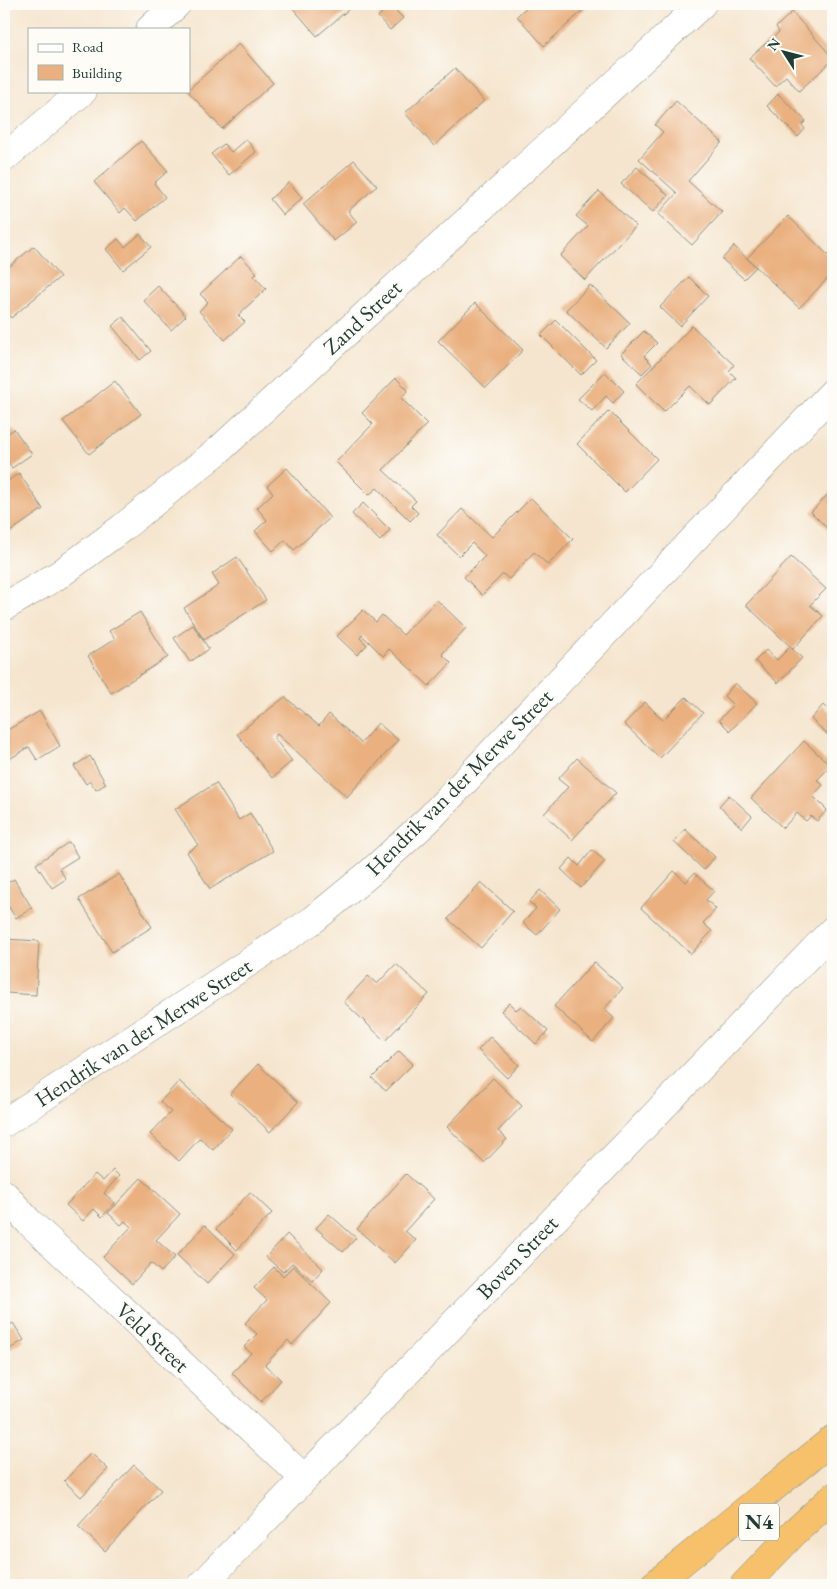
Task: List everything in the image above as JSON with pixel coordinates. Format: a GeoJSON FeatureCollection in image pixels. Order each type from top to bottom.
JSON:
{"type":"FeatureCollection","features":[{"type":"Feature","properties":{"kind":"highway"},"geometry":{"type":"LineString","coordinates":[[654,1585],[833,1439]]}},
{"type":"Feature","properties":{"kind":"highway","name":"N4"},"geometry":{"type":"LineString","coordinates":[[684,1585],[833,1459]]}},
{"type":"Feature","properties":{"kind":"highway"},"geometry":{"type":"LineString","coordinates":[[744,1585],[795,1532],[833,1497]]}},
{"type":"Feature","properties":{"kind":"street"},"geometry":{"type":"LineString","coordinates":[[151,28],[178,4]]}},
{"type":"Feature","properties":{"kind":"street","name":"Zand Street"},"geometry":{"type":"LineString","coordinates":[[4,606],[60,574],[114,534],[219,450],[702,4]]}},
{"type":"Feature","properties":{"kind":"street"},"geometry":{"type":"LineString","coordinates":[[4,158],[82,92]]}},
{"type":"Feature","properties":{"kind":"street","name":"Hendrik van der Merwe Street"},"geometry":{"type":"LineString","coordinates":[[4,1123],[313,920],[370,873],[429,819],[833,392]]}},
{"type":"Feature","properties":{"kind":"street","name":"Boven Street"},"geometry":{"type":"LineString","coordinates":[[202,1585],[833,930]]}},
{"type":"Feature","properties":{"kind":"street","name":"Veld Street"},"geometry":{"type":"LineString","coordinates":[[4,1194],[28,1221],[304,1478]]}},
{"type":"Feature","properties":{"kind":"building"},"geometry":{"type":"Polygon","coordinates":[[[294,4],[355,4],[317,36],[291,6],[294,4]]]}},
{"type":"Feature","properties":{"kind":"building"},"geometry":{"type":"Polygon","coordinates":[[[530,4],[590,4],[544,46],[517,16],[530,4]]]}},
{"type":"Feature","properties":{"kind":"building"},"geometry":{"type":"Polygon","coordinates":[[[390,5],[403,18],[390,30],[378,17],[390,5]]]}},
{"type":"Feature","properties":{"kind":"building"},"geometry":{"type":"Polygon","coordinates":[[[792,12],[833,58],[799,91],[786,76],[775,86],[749,58],[779,32],[776,27],[792,12]]]}},
{"type":"Feature","properties":{"kind":"building"},"geometry":{"type":"Polygon","coordinates":[[[239,44],[273,83],[222,129],[189,92],[190,88],[239,44]]]}},
{"type":"Feature","properties":{"kind":"building"},"geometry":{"type":"Polygon","coordinates":[[[455,68],[484,101],[434,146],[405,113],[455,68]]]}},
{"type":"Feature","properties":{"kind":"building"},"geometry":{"type":"Polygon","coordinates":[[[778,94],[806,121],[802,125],[805,129],[798,137],[767,106],[778,94]]]}},
{"type":"Feature","properties":{"kind":"building"},"geometry":{"type":"Polygon","coordinates":[[[676,101],[722,142],[688,181],[722,212],[692,245],[658,214],[677,193],[639,159],[663,132],[655,125],[676,101]]]}},
{"type":"Feature","properties":{"kind":"building"},"geometry":{"type":"Polygon","coordinates":[[[246,139],[256,152],[229,175],[211,154],[224,144],[231,152],[246,139]]]}},
{"type":"Feature","properties":{"kind":"building"},"geometry":{"type":"Polygon","coordinates":[[[141,141],[168,171],[154,183],[165,197],[137,221],[125,208],[120,213],[94,182],[141,141]]]}},
{"type":"Feature","properties":{"kind":"building"},"geometry":{"type":"Polygon","coordinates":[[[354,160],[377,186],[348,211],[357,222],[334,241],[303,204],[354,160]]]}},
{"type":"Feature","properties":{"kind":"building"},"geometry":{"type":"Polygon","coordinates":[[[637,167],[668,195],[653,212],[621,184],[637,167]]]}},
{"type":"Feature","properties":{"kind":"building"},"geometry":{"type":"Polygon","coordinates":[[[289,182],[302,198],[283,215],[270,199],[289,182]]]}},
{"type":"Feature","properties":{"kind":"building"},"geometry":{"type":"Polygon","coordinates":[[[599,191],[636,226],[585,280],[560,256],[588,226],[576,216],[599,191]]]}},
{"type":"Feature","properties":{"kind":"building"},"geometry":{"type":"Polygon","coordinates":[[[788,216],[833,260],[833,273],[799,308],[747,258],[788,216]]]}},
{"type":"Feature","properties":{"kind":"building"},"geometry":{"type":"Polygon","coordinates":[[[140,234],[151,247],[123,270],[106,249],[118,239],[125,247],[140,234]]]}},
{"type":"Feature","properties":{"kind":"building"},"geometry":{"type":"Polygon","coordinates":[[[34,246],[60,277],[11,318],[4,309],[4,271],[34,246]]]}},
{"type":"Feature","properties":{"kind":"building"},"geometry":{"type":"Polygon","coordinates":[[[734,246],[756,267],[744,279],[722,259],[734,246]]]}},
{"type":"Feature","properties":{"kind":"building"},"geometry":{"type":"Polygon","coordinates":[[[241,256],[257,273],[254,276],[266,289],[238,315],[245,322],[225,340],[199,311],[208,302],[200,294],[241,256]]]}},
{"type":"Feature","properties":{"kind":"building"},"geometry":{"type":"Polygon","coordinates":[[[689,277],[708,296],[680,326],[660,307],[689,277]]]}},
{"type":"Feature","properties":{"kind":"building"},"geometry":{"type":"Polygon","coordinates":[[[590,285],[630,323],[606,348],[566,310],[590,285]]]}},
{"type":"Feature","properties":{"kind":"building"},"geometry":{"type":"Polygon","coordinates":[[[158,286],[186,316],[171,330],[143,300],[158,286]]]}},
{"type":"Feature","properties":{"kind":"building"},"geometry":{"type":"Polygon","coordinates":[[[475,303],[523,350],[486,388],[438,341],[475,303]]]}},
{"type":"Feature","properties":{"kind":"building"},"geometry":{"type":"Polygon","coordinates":[[[123,317],[151,351],[140,360],[112,326],[123,317]]]}},
{"type":"Feature","properties":{"kind":"building"},"geometry":{"type":"Polygon","coordinates":[[[556,320],[596,360],[581,375],[541,335],[556,320]]]}},
{"type":"Feature","properties":{"kind":"building"},"geometry":{"type":"Polygon","coordinates":[[[692,326],[734,365],[729,371],[736,378],[710,405],[690,386],[664,412],[636,384],[692,326]]]}},
{"type":"Feature","properties":{"kind":"building"},"geometry":{"type":"Polygon","coordinates":[[[644,331],[657,343],[644,356],[652,364],[642,374],[621,354],[644,331]]]}},
{"type":"Feature","properties":{"kind":"building"},"geometry":{"type":"Polygon","coordinates":[[[605,372],[624,391],[613,403],[606,396],[592,411],[578,399],[605,372]]]}},
{"type":"Feature","properties":{"kind":"building"},"geometry":{"type":"Polygon","coordinates":[[[396,378],[408,390],[401,398],[427,424],[383,470],[416,501],[411,506],[418,513],[410,521],[377,488],[369,495],[336,462],[373,424],[362,413],[396,378]]]}},
{"type":"Feature","properties":{"kind":"building"},"geometry":{"type":"Polygon","coordinates":[[[115,381],[141,414],[89,454],[63,421],[115,381]]]}},
{"type":"Feature","properties":{"kind":"building"},"geometry":{"type":"Polygon","coordinates":[[[609,411],[657,459],[625,492],[577,444],[609,411]]]}},
{"type":"Feature","properties":{"kind":"building"},"geometry":{"type":"Polygon","coordinates":[[[14,429],[32,454],[12,468],[4,456],[4,436],[14,429]]]}},
{"type":"Feature","properties":{"kind":"building"},"geometry":{"type":"Polygon","coordinates":[[[287,468],[330,518],[294,550],[285,540],[273,551],[255,531],[267,520],[257,508],[273,493],[267,486],[287,468]]]}},
{"type":"Feature","properties":{"kind":"building"},"geometry":{"type":"Polygon","coordinates":[[[19,473],[43,509],[4,536],[4,484],[19,473]]]}},
{"type":"Feature","properties":{"kind":"building"},"geometry":{"type":"Polygon","coordinates":[[[833,489],[833,534],[811,512],[833,489]]]}},
{"type":"Feature","properties":{"kind":"building"},"geometry":{"type":"Polygon","coordinates":[[[531,498],[573,539],[548,565],[534,552],[509,579],[503,574],[482,595],[464,577],[485,556],[472,543],[459,556],[437,535],[462,509],[492,537],[531,498]]]}},
{"type":"Feature","properties":{"kind":"building"},"geometry":{"type":"Polygon","coordinates":[[[363,503],[390,530],[380,541],[352,514],[363,503]]]}},
{"type":"Feature","properties":{"kind":"building"},"geometry":{"type":"Polygon","coordinates":[[[237,557],[266,600],[204,640],[184,608],[219,585],[212,574],[237,557]]]}},
{"type":"Feature","properties":{"kind":"building"},"geometry":{"type":"Polygon","coordinates":[[[791,557],[826,589],[810,605],[823,616],[793,649],[746,605],[791,557]]]}},
{"type":"Feature","properties":{"kind":"building"},"geometry":{"type":"Polygon","coordinates":[[[437,600],[466,628],[442,654],[451,663],[429,686],[389,649],[383,656],[362,635],[360,638],[367,645],[357,655],[337,636],[363,610],[376,622],[382,615],[403,635],[437,600]]]}},
{"type":"Feature","properties":{"kind":"building"},"geometry":{"type":"Polygon","coordinates":[[[140,612],[168,657],[111,693],[88,656],[115,639],[109,631],[140,612]]]}},
{"type":"Feature","properties":{"kind":"building"},"geometry":{"type":"Polygon","coordinates":[[[193,625],[209,649],[190,662],[174,638],[193,625]]]}},
{"type":"Feature","properties":{"kind":"building"},"geometry":{"type":"Polygon","coordinates":[[[790,647],[802,658],[778,683],[755,661],[766,650],[777,660],[790,647]]]}},
{"type":"Feature","properties":{"kind":"building"},"geometry":{"type":"Polygon","coordinates":[[[735,683],[757,703],[730,731],[719,720],[733,705],[724,696],[735,683]]]}},
{"type":"Feature","properties":{"kind":"building"},"geometry":{"type":"Polygon","coordinates":[[[285,697],[319,726],[329,714],[361,743],[378,723],[398,740],[347,797],[277,734],[274,738],[292,761],[272,778],[237,734],[285,697]]]}},
{"type":"Feature","properties":{"kind":"building"},"geometry":{"type":"Polygon","coordinates":[[[686,697],[703,713],[660,758],[624,724],[645,702],[663,720],[686,697]]]}},
{"type":"Feature","properties":{"kind":"building"},"geometry":{"type":"Polygon","coordinates":[[[823,705],[833,715],[832,739],[811,719],[823,705]]]}},
{"type":"Feature","properties":{"kind":"building"},"geometry":{"type":"Polygon","coordinates":[[[40,711],[60,746],[37,760],[29,747],[8,760],[4,753],[4,732],[40,711]]]}},
{"type":"Feature","properties":{"kind":"building"},"geometry":{"type":"Polygon","coordinates":[[[804,741],[831,766],[817,780],[823,785],[813,796],[827,810],[817,821],[811,816],[806,821],[797,813],[783,828],[751,798],[804,741]]]}},
{"type":"Feature","properties":{"kind":"building"},"geometry":{"type":"Polygon","coordinates":[[[90,756],[106,784],[96,790],[90,781],[86,784],[74,766],[90,756]]]}},
{"type":"Feature","properties":{"kind":"building"},"geometry":{"type":"Polygon","coordinates":[[[577,758],[616,793],[572,840],[544,814],[568,787],[558,779],[577,758]]]}},
{"type":"Feature","properties":{"kind":"building"},"geometry":{"type":"Polygon","coordinates":[[[216,783],[239,820],[250,813],[273,851],[210,889],[187,852],[198,845],[175,809],[216,783]]]}},
{"type":"Feature","properties":{"kind":"building"},"geometry":{"type":"Polygon","coordinates":[[[729,795],[752,816],[742,828],[719,806],[729,795]]]}},
{"type":"Feature","properties":{"kind":"building"},"geometry":{"type":"Polygon","coordinates":[[[685,829],[715,857],[704,870],[674,842],[685,829]]]}},
{"type":"Feature","properties":{"kind":"building"},"geometry":{"type":"Polygon","coordinates":[[[69,842],[78,857],[59,869],[66,879],[52,888],[36,864],[69,842]]]}},
{"type":"Feature","properties":{"kind":"building"},"geometry":{"type":"Polygon","coordinates":[[[592,850],[605,861],[581,888],[561,869],[571,858],[579,866],[592,850]]]}},
{"type":"Feature","properties":{"kind":"building"},"geometry":{"type":"Polygon","coordinates":[[[674,871],[686,882],[694,873],[714,891],[706,900],[716,909],[703,923],[712,931],[691,954],[641,908],[674,871]]]}},
{"type":"Feature","properties":{"kind":"building"},"geometry":{"type":"Polygon","coordinates":[[[119,874],[152,927],[112,952],[79,899],[119,874]]]}},
{"type":"Feature","properties":{"kind":"building"},"geometry":{"type":"Polygon","coordinates":[[[14,879],[32,908],[16,918],[6,903],[4,904],[4,885],[14,879]]]}},
{"type":"Feature","properties":{"kind":"building"},"geometry":{"type":"Polygon","coordinates":[[[481,882],[513,911],[481,948],[448,919],[481,882]]]}},
{"type":"Feature","properties":{"kind":"building"},"geometry":{"type":"Polygon","coordinates":[[[540,890],[560,909],[537,935],[523,923],[536,908],[529,902],[540,890]]]}},
{"type":"Feature","properties":{"kind":"building"},"geometry":{"type":"Polygon","coordinates":[[[4,939],[39,941],[36,995],[6,993],[7,980],[4,980],[4,939]]]}},
{"type":"Feature","properties":{"kind":"building"},"geometry":{"type":"Polygon","coordinates":[[[594,962],[623,988],[604,1009],[614,1018],[593,1042],[554,1006],[594,962]]]}},
{"type":"Feature","properties":{"kind":"building"},"geometry":{"type":"Polygon","coordinates":[[[396,964],[429,994],[385,1041],[344,1002],[368,976],[377,984],[396,964]]]}},
{"type":"Feature","properties":{"kind":"building"},"geometry":{"type":"Polygon","coordinates":[[[509,1003],[516,1010],[521,1006],[548,1031],[536,1044],[501,1011],[509,1003]]]}},
{"type":"Feature","properties":{"kind":"building"},"geometry":{"type":"Polygon","coordinates":[[[490,1037],[519,1065],[507,1078],[478,1050],[490,1037]]]}},
{"type":"Feature","properties":{"kind":"building"},"geometry":{"type":"Polygon","coordinates":[[[399,1051],[413,1064],[386,1091],[372,1078],[399,1051]]]}},
{"type":"Feature","properties":{"kind":"building"},"geometry":{"type":"Polygon","coordinates":[[[258,1064],[298,1102],[270,1132],[230,1094],[258,1064]]]}},
{"type":"Feature","properties":{"kind":"building"},"geometry":{"type":"Polygon","coordinates":[[[493,1078],[522,1106],[498,1131],[507,1139],[484,1163],[447,1127],[493,1078]]]}},
{"type":"Feature","properties":{"kind":"building"},"geometry":{"type":"Polygon","coordinates":[[[179,1081],[232,1129],[213,1150],[200,1138],[179,1161],[150,1134],[171,1112],[160,1102],[179,1081]]]}},
{"type":"Feature","properties":{"kind":"building"},"geometry":{"type":"Polygon","coordinates":[[[113,1170],[119,1176],[104,1193],[115,1203],[102,1217],[94,1209],[83,1221],[66,1205],[95,1174],[103,1181],[113,1170]]]}},
{"type":"Feature","properties":{"kind":"building"},"geometry":{"type":"Polygon","coordinates":[[[406,1174],[434,1199],[405,1231],[416,1240],[395,1263],[357,1229],[406,1174]]]}},
{"type":"Feature","properties":{"kind":"building"},"geometry":{"type":"Polygon","coordinates":[[[141,1178],[180,1214],[156,1240],[175,1257],[161,1272],[151,1263],[132,1284],[103,1257],[131,1227],[125,1221],[121,1225],[108,1213],[141,1178]]]}},
{"type":"Feature","properties":{"kind":"building"},"geometry":{"type":"Polygon","coordinates":[[[250,1192],[272,1213],[237,1250],[216,1229],[250,1192]]]}},
{"type":"Feature","properties":{"kind":"building"},"geometry":{"type":"Polygon","coordinates":[[[329,1214],[356,1238],[343,1252],[316,1228],[329,1214]]]}},
{"type":"Feature","properties":{"kind":"building"},"geometry":{"type":"Polygon","coordinates":[[[205,1225],[235,1254],[207,1284],[177,1255],[205,1225]]]}},
{"type":"Feature","properties":{"kind":"building"},"geometry":{"type":"Polygon","coordinates":[[[287,1234],[323,1269],[312,1281],[292,1263],[283,1272],[266,1257],[287,1234]]]}},
{"type":"Feature","properties":{"kind":"building"},"geometry":{"type":"Polygon","coordinates":[[[293,1266],[331,1303],[292,1345],[288,1340],[265,1365],[281,1380],[261,1402],[232,1373],[251,1353],[244,1347],[257,1334],[245,1323],[267,1300],[254,1288],[274,1267],[283,1276],[293,1266]]]}},
{"type":"Feature","properties":{"kind":"building"},"geometry":{"type":"Polygon","coordinates":[[[13,1323],[24,1340],[8,1350],[4,1345],[4,1329],[13,1323]]]}},
{"type":"Feature","properties":{"kind":"building"},"geometry":{"type":"Polygon","coordinates":[[[91,1453],[108,1469],[81,1497],[64,1481],[91,1453]]]}},
{"type":"Feature","properties":{"kind":"building"},"geometry":{"type":"Polygon","coordinates":[[[134,1465],[161,1490],[105,1551],[78,1526],[134,1465]]]}}]}
